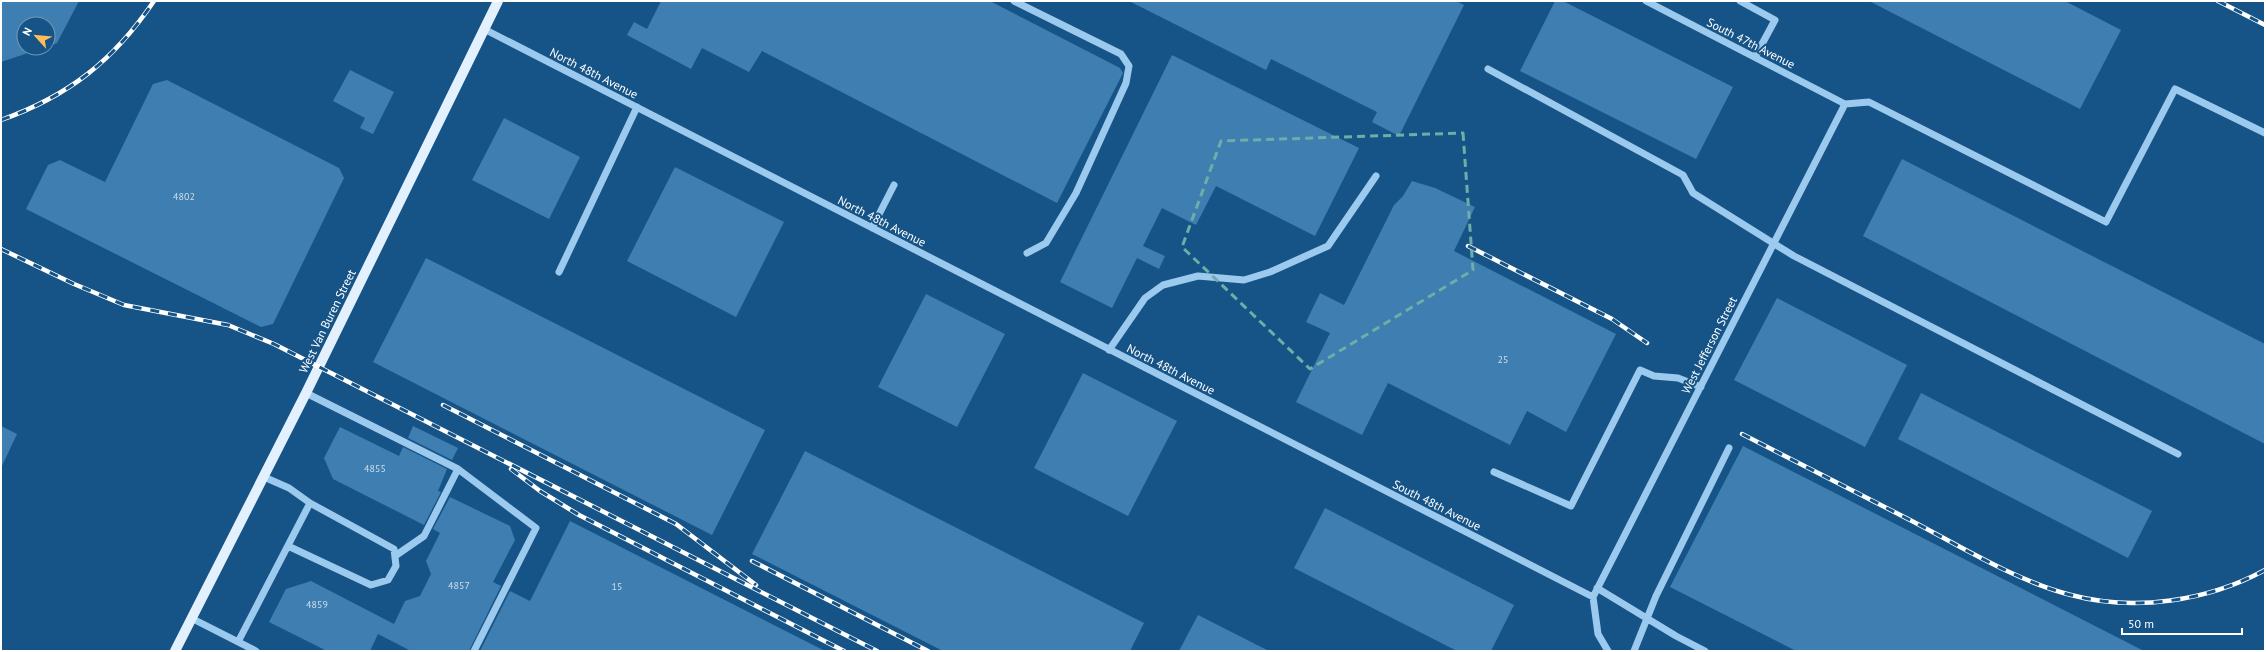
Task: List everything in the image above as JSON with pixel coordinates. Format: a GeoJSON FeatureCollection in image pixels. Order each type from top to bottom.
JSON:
{"type":"FeatureCollection","features":[{"type":"Feature","properties":{"kind":"main road","name":"West Van Buren Street"},"geometry":{"type":"LineString","coordinates":[[175,651],[306,393],[498,1]]}},
{"type":"Feature","properties":{"kind":"street"},"geometry":{"type":"LineString","coordinates":[[1014,1],[1121,54],[1129,66],[1126,83],[1076,193],[1046,244],[1027,253]]}},
{"type":"Feature","properties":{"kind":"street","name":"South 47th Avenue"},"geometry":{"type":"LineString","coordinates":[[1646,1],[1845,104]]}},
{"type":"Feature","properties":{"kind":"street"},"geometry":{"type":"LineString","coordinates":[[1740,1],[1776,20],[1755,57]]}},
{"type":"Feature","properties":{"kind":"street","name":"North 48th Avenue"},"geometry":{"type":"LineString","coordinates":[[484,29],[1270,432]]}},
{"type":"Feature","properties":{"kind":"street"},"geometry":{"type":"LineString","coordinates":[[1488,69],[1683,175],[1693,193],[1794,256],[2178,454]]}},
{"type":"Feature","properties":{"kind":"street"},"geometry":{"type":"LineString","coordinates":[[1845,104],[1869,102],[2106,222],[2175,89],[2265,133]]}},
{"type":"Feature","properties":{"kind":"street","name":"West Jefferson Street"},"geometry":{"type":"LineString","coordinates":[[1593,597],[1845,104]]}},
{"type":"Feature","properties":{"kind":"street"},"geometry":{"type":"LineString","coordinates":[[559,272],[637,107]]}},
{"type":"Feature","properties":{"kind":"street"},"geometry":{"type":"LineString","coordinates":[[1109,350],[1145,298],[1163,285],[1198,276],[1244,280],[1270,272],[1328,246],[1376,176]]}},
{"type":"Feature","properties":{"kind":"street"},"geometry":{"type":"LineString","coordinates":[[872,228],[894,185]]}},
{"type":"Feature","properties":{"kind":"street"},"geometry":{"type":"LineString","coordinates":[[1494,472],[1572,506],[1640,370],[1654,376],[1678,378],[1701,387]]}},
{"type":"Feature","properties":{"kind":"street"},"geometry":{"type":"LineString","coordinates":[[306,393],[458,469],[536,528],[474,651]]}},
{"type":"Feature","properties":{"kind":"street","name":"South 48th Avenue"},"geometry":{"type":"LineString","coordinates":[[1270,432],[1593,597]]}},
{"type":"Feature","properties":{"kind":"street"},"geometry":{"type":"LineString","coordinates":[[1634,651],[1656,596],[1729,448]]}},
{"type":"Feature","properties":{"kind":"street"},"geometry":{"type":"LineString","coordinates":[[395,556],[424,536],[458,469]]}},
{"type":"Feature","properties":{"kind":"street"},"geometry":{"type":"LineString","coordinates":[[264,477],[289,488],[310,503],[394,549],[396,566],[388,580],[371,585],[288,546]]}},
{"type":"Feature","properties":{"kind":"street"},"geometry":{"type":"LineString","coordinates":[[238,642],[310,503]]}},
{"type":"Feature","properties":{"kind":"street"},"geometry":{"type":"LineString","coordinates":[[1597,588],[1676,636],[1705,651]]}},
{"type":"Feature","properties":{"kind":"street"},"geometry":{"type":"LineString","coordinates":[[1593,597],[1598,634],[1608,651]]}},
{"type":"Feature","properties":{"kind":"street"},"geometry":{"type":"LineString","coordinates":[[191,618],[256,651]]}},
{"type":"Feature","properties":{"kind":"highlighted area"},"geometry":{"type":"Polygon","coordinates":[[[1463,133],[1473,270],[1310,369],[1182,247],[1221,141],[1463,133]]]}},
{"type":"Feature","properties":{"kind":"building"},"geometry":{"type":"Polygon","coordinates":[[[1,1],[79,1],[56,43],[56,16],[16,16],[16,56],[19,56],[1,62],[1,1]]]}},
{"type":"Feature","properties":{"kind":"building"},"geometry":{"type":"Polygon","coordinates":[[[661,1],[990,1],[1120,68],[1123,73],[1057,203],[762,51],[749,72],[702,48],[691,69],[627,35],[634,22],[647,29],[661,1]]]}},
{"type":"Feature","properties":{"kind":"building"},"geometry":{"type":"Polygon","coordinates":[[[1129,1],[1456,1],[1464,5],[1399,136],[1372,122],[1377,112],[1271,59],[1266,70],[1129,1]]]}},
{"type":"Feature","properties":{"kind":"building"},"geometry":{"type":"Polygon","coordinates":[[[1555,1],[1563,1],[1733,87],[1696,159],[1520,71],[1555,1]]]}},
{"type":"Feature","properties":{"kind":"building"},"geometry":{"type":"Polygon","coordinates":[[[1869,1],[2065,1],[2121,30],[2080,109],[1869,1]]]}},
{"type":"Feature","properties":{"kind":"building"},"geometry":{"type":"Polygon","coordinates":[[[1172,55],[1359,148],[1315,236],[1216,186],[1196,225],[1162,208],[1143,246],[1165,256],[1159,269],[1137,258],[1112,308],[1060,282],[1172,55]]]}},
{"type":"Feature","properties":{"kind":"building"},"geometry":{"type":"Polygon","coordinates":[[[350,70],[394,92],[373,134],[360,128],[365,118],[333,101],[350,70]]]}},
{"type":"Feature","properties":{"kind":"building"},"geometry":{"type":"Polygon","coordinates":[[[167,80],[339,168],[344,178],[273,324],[261,327],[26,209],[48,165],[60,160],[105,182],[153,84],[167,80]]]}},
{"type":"Feature","properties":{"kind":"building"},"geometry":{"type":"Polygon","coordinates":[[[504,118],[580,157],[549,219],[472,180],[504,118]]]}},
{"type":"Feature","properties":{"kind":"building"},"geometry":{"type":"Polygon","coordinates":[[[1902,159],[2265,344],[2265,444],[1863,236],[1902,159]]]}},
{"type":"Feature","properties":{"kind":"building"},"geometry":{"type":"Polygon","coordinates":[[[675,167],[784,222],[736,317],[627,261],[675,167]]]}},
{"type":"Feature","properties":{"kind":"building"},"geometry":{"type":"Polygon","coordinates":[[[1412,181],[1435,188],[1475,207],[1454,251],[1616,334],[1566,432],[1527,411],[1510,445],[1388,383],[1362,435],[1296,402],[1330,333],[1306,322],[1320,293],[1344,305],[1394,205],[1403,196],[1412,181]]]}},
{"type":"Feature","properties":{"kind":"building"},"geometry":{"type":"Polygon","coordinates":[[[426,258],[765,430],[712,535],[373,362],[426,258]]]}},
{"type":"Feature","properties":{"kind":"building"},"geometry":{"type":"Polygon","coordinates":[[[926,294],[1005,334],[957,427],[878,387],[926,294]]]}},
{"type":"Feature","properties":{"kind":"building"},"geometry":{"type":"Polygon","coordinates":[[[1777,298],[1907,365],[1865,447],[1734,380],[1777,298]]]}},
{"type":"Feature","properties":{"kind":"building"},"geometry":{"type":"Polygon","coordinates":[[[1083,373],[1177,421],[1128,516],[1034,468],[1083,373]]]}},
{"type":"Feature","properties":{"kind":"building"},"geometry":{"type":"Polygon","coordinates":[[[1921,393],[2152,511],[2128,558],[1898,439],[1921,393]]]}},
{"type":"Feature","properties":{"kind":"building"},"geometry":{"type":"Polygon","coordinates":[[[1,426],[17,434],[1,468],[1,426]]]}},
{"type":"Feature","properties":{"kind":"building"},"geometry":{"type":"Polygon","coordinates":[[[413,426],[458,448],[452,460],[408,438],[413,426]]]}},
{"type":"Feature","properties":{"kind":"building"},"geometry":{"type":"Polygon","coordinates":[[[340,427],[399,456],[403,447],[447,469],[438,491],[441,492],[424,525],[333,479],[324,458],[340,427]]]}},
{"type":"Feature","properties":{"kind":"building"},"geometry":{"type":"Polygon","coordinates":[[[1743,446],[2144,651],[1796,651],[1670,587],[1743,446]]]}},
{"type":"Feature","properties":{"kind":"building"},"geometry":{"type":"Polygon","coordinates":[[[805,451],[1144,623],[1130,651],[943,651],[752,554],[805,451]]]}},
{"type":"Feature","properties":{"kind":"building"},"geometry":{"type":"Polygon","coordinates":[[[450,497],[510,526],[515,540],[493,582],[501,586],[469,651],[411,651],[378,634],[370,651],[327,651],[269,622],[286,589],[311,581],[394,624],[405,601],[420,596],[431,574],[426,561],[440,533],[433,529],[450,497]]]}},
{"type":"Feature","properties":{"kind":"building"},"geometry":{"type":"Polygon","coordinates":[[[1325,508],[1514,605],[1491,651],[1457,651],[1294,568],[1325,508]]]}},
{"type":"Feature","properties":{"kind":"building"},"geometry":{"type":"Polygon","coordinates":[[[570,521],[825,651],[480,651],[510,591],[530,601],[570,521]]]}},
{"type":"Feature","properties":{"kind":"building"},"geometry":{"type":"Polygon","coordinates":[[[1198,615],[1269,651],[1179,651],[1198,615]]]}},
{"type":"Feature","properties":{"kind":"railway"},"geometry":{"type":"LineString","coordinates":[[1,120],[48,100],[88,74],[123,41],[154,1]]}},
{"type":"Feature","properties":{"kind":"railway"},"geometry":{"type":"LineString","coordinates":[[2218,1],[2265,25]]}},
{"type":"Feature","properties":{"kind":"railway"},"geometry":{"type":"LineString","coordinates":[[1468,246],[1612,319],[1647,343]]}},
{"type":"Feature","properties":{"kind":"railway"},"geometry":{"type":"LineString","coordinates":[[1,249],[74,284],[124,305],[228,325],[274,344],[877,651]]}},
{"type":"Feature","properties":{"kind":"railway"},"geometry":{"type":"LineString","coordinates":[[443,405],[676,524],[756,585]]}},
{"type":"Feature","properties":{"kind":"railway"},"geometry":{"type":"LineString","coordinates":[[1742,434],[2009,572],[2050,589],[2071,595],[2120,603],[2145,603],[2171,600],[2195,596],[2220,589],[2243,581],[2265,570]]}},
{"type":"Feature","properties":{"kind":"railway"},"geometry":{"type":"LineString","coordinates":[[511,469],[540,491],[579,515],[844,651]]}},
{"type":"Feature","properties":{"kind":"railway"},"geometry":{"type":"LineString","coordinates":[[752,561],[928,651]]}}]}
